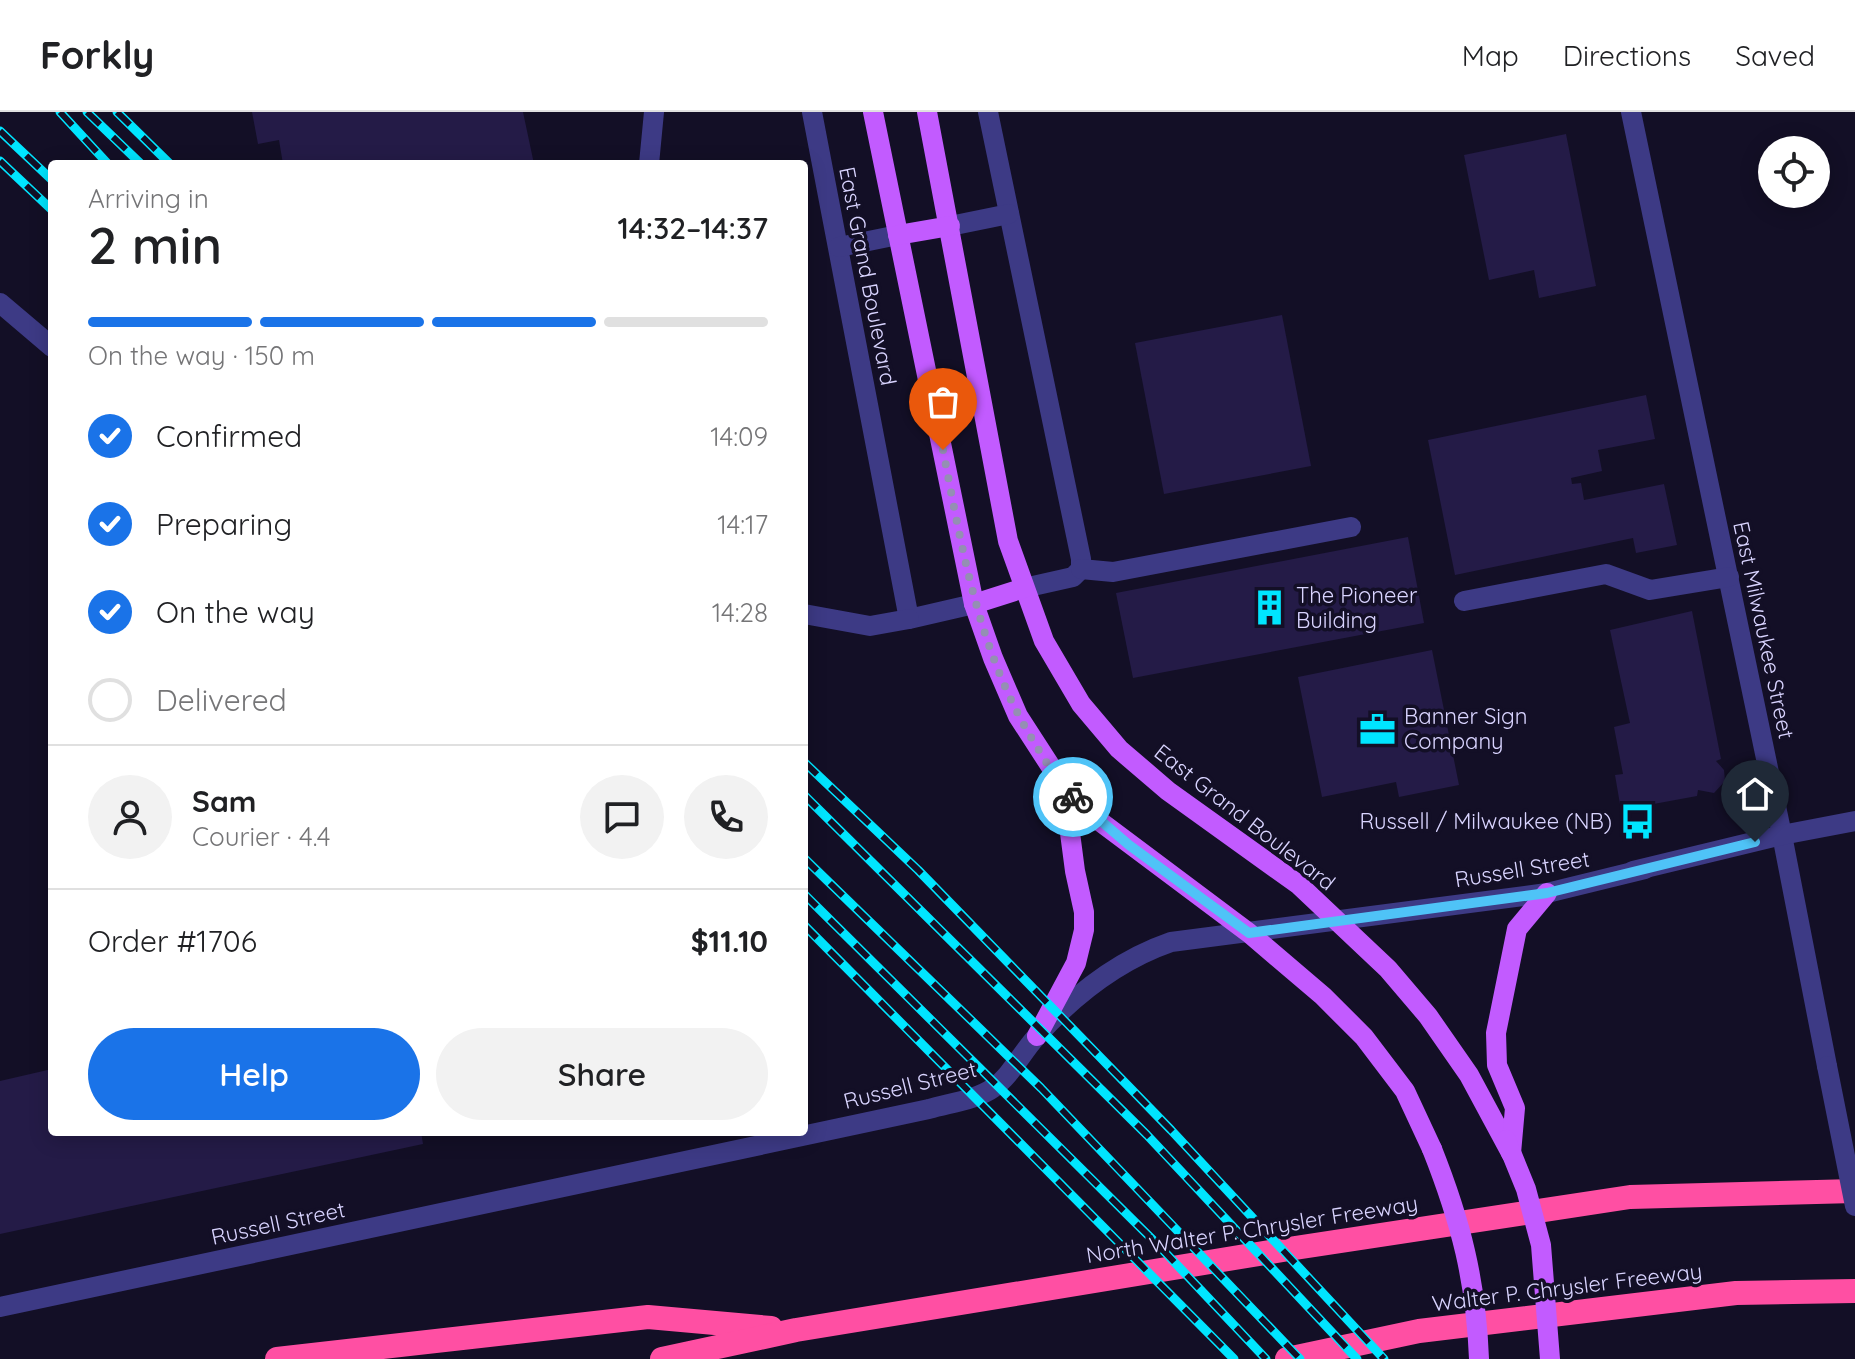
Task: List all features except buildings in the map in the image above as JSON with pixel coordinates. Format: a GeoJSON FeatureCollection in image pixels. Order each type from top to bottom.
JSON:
{"type":"FeatureCollection","features":[{"type":"Feature","properties":{"kind":"highway","name":"North Walter P. Chrysler Freeway"},"geometry":{"type":"LineString","coordinates":[[662,1359],[796,1330],[1630,1197],[1855,1191]]}},
{"type":"Feature","properties":{"kind":"highway","name":"Walter P. Chrysler Freeway"},"geometry":{"type":"LineString","coordinates":[[1287,1359],[1419,1331],[1736,1293],[1853,1292]]}},
{"type":"Feature","properties":{"kind":"highway"},"geometry":{"type":"LineString","coordinates":[[277,1359],[648,1317],[796,1330]]}},
{"type":"Feature","properties":{"kind":"main road","name":"East Grand Boulevard"},"geometry":{"type":"LineString","coordinates":[[873,112],[974,604],[1018,716],[1064,787],[1098,820],[1249,933],[1323,996],[1364,1037],[1405,1091],[1453,1201],[1467,1253],[1477,1315],[1479,1359]]}},
{"type":"Feature","properties":{"kind":"main road","name":"East Grand Boulevard"},"geometry":{"type":"LineString","coordinates":[[927,112],[1008,541],[1044,641],[1081,704],[1119,749],[1168,791],[1299,885],[1388,969],[1428,1016],[1469,1075],[1509,1146],[1526,1189],[1541,1245],[1550,1359]]}},
{"type":"Feature","properties":{"kind":"main road"},"geometry":{"type":"LineString","coordinates":[[898,235],[950,226]]}},
{"type":"Feature","properties":{"kind":"main road"},"geometry":{"type":"LineString","coordinates":[[974,604],[1024,588]]}},
{"type":"Feature","properties":{"kind":"main road"},"geometry":{"type":"LineString","coordinates":[[1037,1036],[1076,963],[1084,930],[1084,912],[1075,871],[1064,787]]}},
{"type":"Feature","properties":{"kind":"main road"},"geometry":{"type":"LineString","coordinates":[[1509,1146],[1515,1108],[1497,1065],[1496,1033],[1517,929],[1538,889]]}},
{"type":"Feature","properties":{"kind":"street"},"geometry":{"type":"LineString","coordinates":[[649,160],[654,112]]}},
{"type":"Feature","properties":{"kind":"street","name":"East Grand Boulevard"},"geometry":{"type":"LineString","coordinates":[[812,112],[909,619]]}},
{"type":"Feature","properties":{"kind":"street"},"geometry":{"type":"LineString","coordinates":[[988,112],[1081,559],[1081,569],[1073,577],[1024,588]]}},
{"type":"Feature","properties":{"kind":"street","name":"East Milwaukee Street"},"geometry":{"type":"LineString","coordinates":[[1631,112],[1782,835],[1855,1206]]}},
{"type":"Feature","properties":{"kind":"street"},"geometry":{"type":"LineString","coordinates":[[950,226],[1009,214]]}},
{"type":"Feature","properties":{"kind":"street"},"geometry":{"type":"LineString","coordinates":[[839,247],[898,235]]}},
{"type":"Feature","properties":{"kind":"street"},"geometry":{"type":"LineString","coordinates":[[0,303],[48,344]]}},
{"type":"Feature","properties":{"kind":"street"},"geometry":{"type":"LineString","coordinates":[[1081,569],[1113,572],[1351,527]]}},
{"type":"Feature","properties":{"kind":"street"},"geometry":{"type":"LineString","coordinates":[[1464,601],[1606,574],[1650,590],[1729,577]]}},
{"type":"Feature","properties":{"kind":"street"},"geometry":{"type":"LineString","coordinates":[[808,615],[870,626],[974,604]]}},
{"type":"Feature","properties":{"kind":"street","name":"Russell Street"},"geometry":{"type":"LineString","coordinates":[[808,1135],[929,1109],[991,1090],[1037,1036],[1074,1001],[1114,969],[1146,951],[1171,942],[1338,921],[1538,889],[1645,869],[1782,835],[1855,821]]}},
{"type":"Feature","properties":{"kind":"street","name":"Russell Street"},"geometry":{"type":"LineString","coordinates":[[0,1307],[802,1136]]}},
{"type":"Feature","properties":{"kind":"railway"},"geometry":{"type":"LineString","coordinates":[[60,112],[104,160]]}},
{"type":"Feature","properties":{"kind":"railway"},"geometry":{"type":"LineString","coordinates":[[87,112],[137,160]]}},
{"type":"Feature","properties":{"kind":"railway"},"geometry":{"type":"LineString","coordinates":[[117,112],[166,160]]}},
{"type":"Feature","properties":{"kind":"railway"},"geometry":{"type":"LineString","coordinates":[[0,131],[48,176]]}},
{"type":"Feature","properties":{"kind":"railway"},"geometry":{"type":"LineString","coordinates":[[0,161],[48,206]]}},
{"type":"Feature","properties":{"kind":"railway"},"geometry":{"type":"LineString","coordinates":[[808,766],[918,870],[1171,1130],[1384,1359]]}},
{"type":"Feature","properties":{"kind":"railway"},"geometry":{"type":"LineString","coordinates":[[808,799],[1147,1135],[1357,1359]]}},
{"type":"Feature","properties":{"kind":"railway"},"geometry":{"type":"LineString","coordinates":[[808,862],[1041,1088],[1300,1359]]}},
{"type":"Feature","properties":{"kind":"railway"},"geometry":{"type":"LineString","coordinates":[[808,898],[1161,1248],[1266,1359]]}},
{"type":"Feature","properties":{"kind":"railway"},"geometry":{"type":"LineString","coordinates":[[808,929],[1234,1359]]}},
{"type":"Feature","properties":{"kind":"way so far"},"geometry":{"type":"LineString","coordinates":[[943,450],[974,604],[993,658],[1018,716],[1053,772],[1073,797]]}},
{"type":"Feature","properties":{"kind":"place","name":"The Pioneer Building"},"geometry":{"type":"Point","coordinates":[1270,608]}},
{"type":"Feature","properties":{"kind":"place","name":"Banner Sign Company"},"geometry":{"type":"Point","coordinates":[1378,729]}},
{"type":"Feature","properties":{"kind":"place","name":"Russell / Milwaukee (NB)"},"geometry":{"type":"Point","coordinates":[1638,821]}},
{"type":"Feature","properties":{"kind":"route"},"geometry":{"type":"LineString","coordinates":[[1073,797],[1129,845],[1249,933],[1547,893],[1755,842]]}}]}
